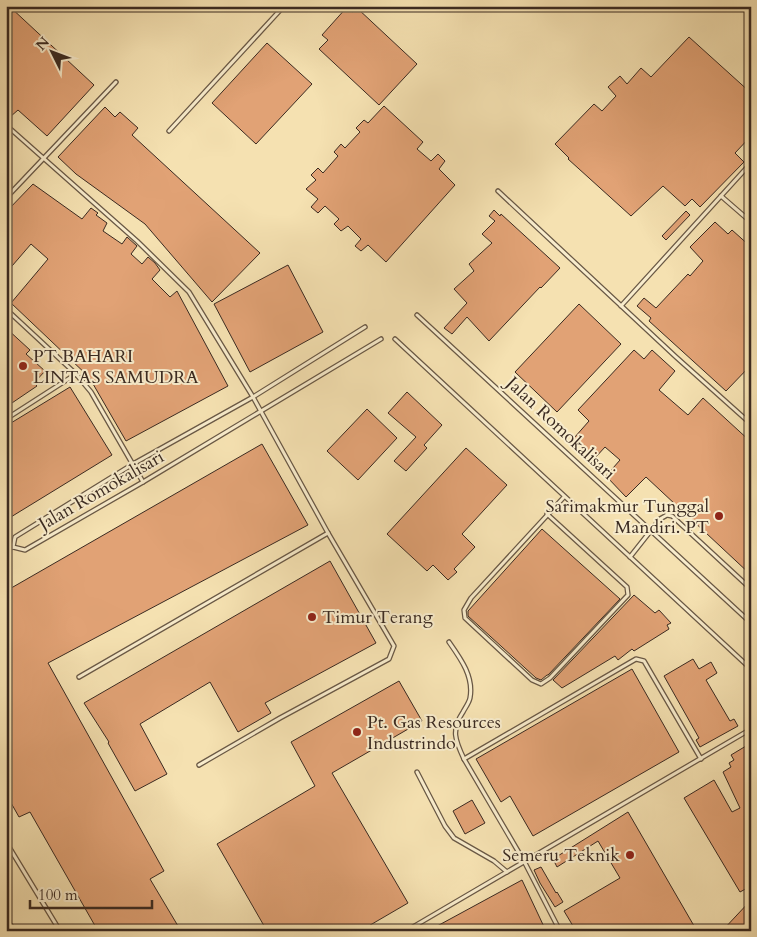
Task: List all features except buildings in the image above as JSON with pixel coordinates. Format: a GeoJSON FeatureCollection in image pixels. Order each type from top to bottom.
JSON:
{"type":"FeatureCollection","features":[{"type":"Feature","properties":{"kind":"lane"},"geometry":{"type":"LineString","coordinates":[[169,131],[284,6]]}},
{"type":"Feature","properties":{"kind":"lane"},"geometry":{"type":"LineString","coordinates":[[6,198],[116,82]]}},
{"type":"Feature","properties":{"kind":"lane"},"geometry":{"type":"LineString","coordinates":[[6,124],[137,241],[189,292],[253,397],[328,534],[394,646],[389,659],[280,718],[199,765]]}},
{"type":"Feature","properties":{"kind":"lane"},"geometry":{"type":"LineString","coordinates":[[621,306],[751,164]]}},
{"type":"Feature","properties":{"kind":"lane"},"geometry":{"type":"LineString","coordinates":[[498,191],[751,424]]}},
{"type":"Feature","properties":{"kind":"lane"},"geometry":{"type":"LineString","coordinates":[[721,196],[751,222]]}},
{"type":"Feature","properties":{"kind":"lane"},"geometry":{"type":"LineString","coordinates":[[6,309],[76,374],[90,392],[143,482]]}},
{"type":"Feature","properties":{"kind":"lane","name":"Jalan Romokalisari"},"geometry":{"type":"LineString","coordinates":[[417,316],[751,623]]}},
{"type":"Feature","properties":{"kind":"lane","name":"Jalan Romokalisari"},"geometry":{"type":"LineString","coordinates":[[365,327],[253,397],[133,464],[15,536],[13,547],[25,550],[143,482],[381,339]]}},
{"type":"Feature","properties":{"kind":"lane"},"geometry":{"type":"LineString","coordinates":[[395,339],[751,669]]}},
{"type":"Feature","properties":{"kind":"lane"},"geometry":{"type":"LineString","coordinates":[[6,419],[76,374]]}},
{"type":"Feature","properties":{"kind":"lane"},"geometry":{"type":"LineString","coordinates":[[547,514],[627,587],[628,595],[550,678],[541,684],[532,680],[465,618],[464,610],[471,598],[547,514],[564,497]]}},
{"type":"Feature","properties":{"kind":"lane"},"geometry":{"type":"LineString","coordinates":[[630,557],[660,519],[667,515],[672,516],[751,588]]}},
{"type":"Feature","properties":{"kind":"lane"},"geometry":{"type":"LineString","coordinates":[[79,677],[328,534]]}},
{"type":"Feature","properties":{"kind":"lane"},"geometry":{"type":"LineString","coordinates":[[6,550],[13,547]]}},
{"type":"Feature","properties":{"kind":"lane"},"geometry":{"type":"LineString","coordinates":[[449,642],[459,655],[471,680],[470,700],[456,723],[456,741],[464,759],[524,863],[560,931]]}},
{"type":"Feature","properties":{"kind":"lane"},"geometry":{"type":"LineString","coordinates":[[464,759],[636,659],[644,661],[701,759]]}},
{"type":"Feature","properties":{"kind":"lane"},"geometry":{"type":"LineString","coordinates":[[406,931],[751,729]]}},
{"type":"Feature","properties":{"kind":"lane"},"geometry":{"type":"LineString","coordinates":[[417,772],[445,826],[454,838],[494,861],[507,872]]}},
{"type":"Feature","properties":{"kind":"lane"},"geometry":{"type":"LineString","coordinates":[[6,842],[60,931]]}},
{"type":"Feature","properties":{"kind":"place","name":"PT BAHARI LINTAS SAMUDRA"},"geometry":{"type":"Point","coordinates":[23,366]}},
{"type":"Feature","properties":{"kind":"place","name":"Sarimakmur Tunggal Mandiri. PT"},"geometry":{"type":"Point","coordinates":[719,516]}},
{"type":"Feature","properties":{"kind":"place","name":"Timur Terang"},"geometry":{"type":"Point","coordinates":[312,617]}},
{"type":"Feature","properties":{"kind":"place","name":"Pt. Gas Resources Industrindo"},"geometry":{"type":"Point","coordinates":[357,732]}},
{"type":"Feature","properties":{"kind":"place","name":"Semeru Teknik"},"geometry":{"type":"Point","coordinates":[630,855]}}]}
